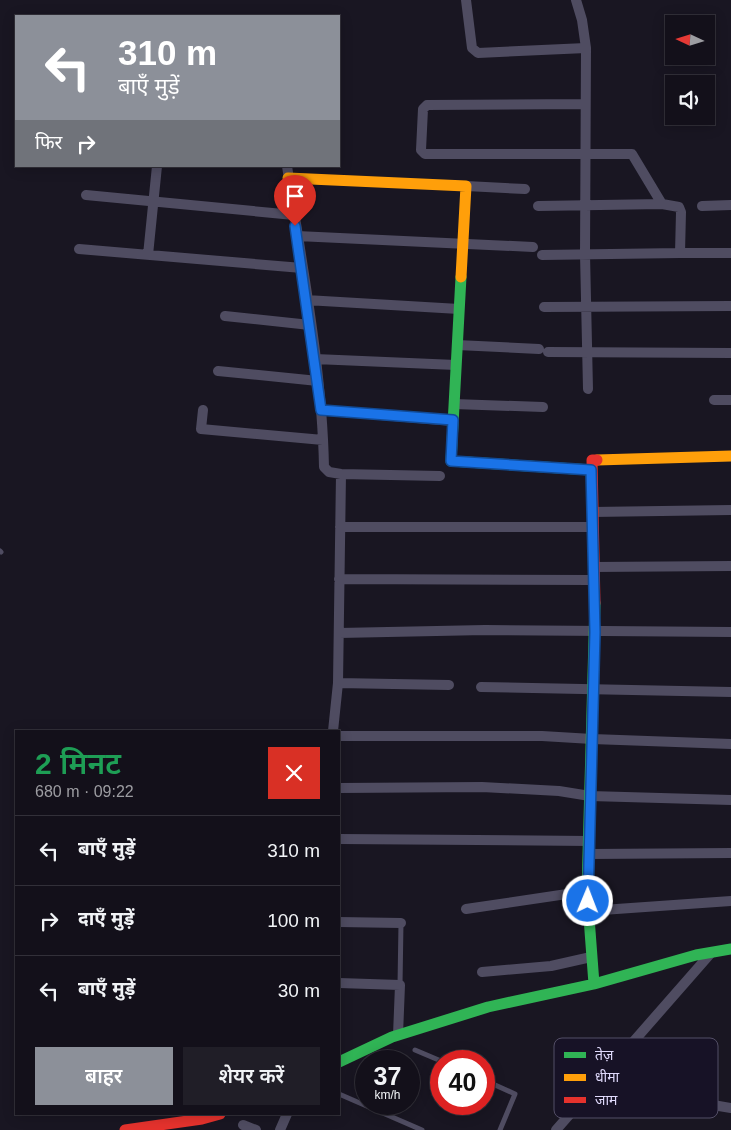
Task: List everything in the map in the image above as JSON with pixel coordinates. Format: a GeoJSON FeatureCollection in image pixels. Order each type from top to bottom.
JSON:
{"type":"FeatureCollection","features":[{"type":"Feature","properties":{"kind":"street"},"geometry":{"type":"LineString","coordinates":[[466,0],[472,48],[478,52],[586,48]]}},
{"type":"Feature","properties":{"kind":"street"},"geometry":{"type":"LineString","coordinates":[[576,0],[582,20],[586,48],[584,254],[588,390]]}},
{"type":"Feature","properties":{"kind":"street"},"geometry":{"type":"LineString","coordinates":[[585,104],[427,105],[423,109],[422,150],[426,154],[632,154],[662,204]]}},
{"type":"Feature","properties":{"kind":"street"},"geometry":{"type":"LineString","coordinates":[[148,255],[157,167]]}},
{"type":"Feature","properties":{"kind":"street"},"geometry":{"type":"LineString","coordinates":[[440,476],[341,474],[329,472],[324,467],[318,381],[288,172],[526,190]]}},
{"type":"Feature","properties":{"kind":"street"},"geometry":{"type":"LineString","coordinates":[[466,186],[451,461],[591,470]]}},
{"type":"Feature","properties":{"kind":"street"},"geometry":{"type":"LineString","coordinates":[[86,195],[294,216]]}},
{"type":"Feature","properties":{"kind":"street"},"geometry":{"type":"LineString","coordinates":[[538,206],[662,204],[679,207],[681,212],[680,253]]}},
{"type":"Feature","properties":{"kind":"street"},"geometry":{"type":"LineString","coordinates":[[702,206],[731,205]]}},
{"type":"Feature","properties":{"kind":"street"},"geometry":{"type":"LineString","coordinates":[[297,236],[533,247]]}},
{"type":"Feature","properties":{"kind":"street"},"geometry":{"type":"LineString","coordinates":[[79,249],[302,268]]}},
{"type":"Feature","properties":{"kind":"street"},"geometry":{"type":"LineString","coordinates":[[542,255],[731,253]]}},
{"type":"Feature","properties":{"kind":"street"},"geometry":{"type":"LineString","coordinates":[[306,300],[459,309]]}},
{"type":"Feature","properties":{"kind":"street"},"geometry":{"type":"LineString","coordinates":[[544,307],[731,306]]}},
{"type":"Feature","properties":{"kind":"street"},"geometry":{"type":"LineString","coordinates":[[225,316],[310,325]]}},
{"type":"Feature","properties":{"kind":"street"},"geometry":{"type":"LineString","coordinates":[[457,345],[587,353],[731,353]]}},
{"type":"Feature","properties":{"kind":"street"},"geometry":{"type":"LineString","coordinates":[[315,359],[456,365]]}},
{"type":"Feature","properties":{"kind":"street"},"geometry":{"type":"LineString","coordinates":[[218,371],[318,381]]}},
{"type":"Feature","properties":{"kind":"street"},"geometry":{"type":"LineString","coordinates":[[714,400],[731,400]]}},
{"type":"Feature","properties":{"kind":"street"},"geometry":{"type":"LineString","coordinates":[[454,404],[543,407]]}},
{"type":"Feature","properties":{"kind":"street"},"geometry":{"type":"LineString","coordinates":[[203,410],[201,429],[323,440]]}},
{"type":"Feature","properties":{"kind":"street"},"geometry":{"type":"LineString","coordinates":[[321,410],[453,420]]}},
{"type":"Feature","properties":{"kind":"street"},"geometry":{"type":"LineString","coordinates":[[594,984],[587,891],[590,854],[595,632],[592,460],[731,456]]}},
{"type":"Feature","properties":{"kind":"street"},"geometry":{"type":"LineString","coordinates":[[333,730],[338,683],[341,474]]}},
{"type":"Feature","properties":{"kind":"street"},"geometry":{"type":"LineString","coordinates":[[592,512],[731,510]]}},
{"type":"Feature","properties":{"kind":"street"},"geometry":{"type":"LineString","coordinates":[[340,527],[593,527]]}},
{"type":"Feature","properties":{"kind":"street"},"geometry":{"type":"LineString","coordinates":[[594,567],[731,566]]}},
{"type":"Feature","properties":{"kind":"street"},"geometry":{"type":"LineString","coordinates":[[340,579],[593,580]]}},
{"type":"Feature","properties":{"kind":"street"},"geometry":{"type":"LineString","coordinates":[[339,633],[485,630],[731,632]]}},
{"type":"Feature","properties":{"kind":"street"},"geometry":{"type":"LineString","coordinates":[[338,683],[449,685]]}},
{"type":"Feature","properties":{"kind":"street"},"geometry":{"type":"LineString","coordinates":[[481,687],[731,692]]}},
{"type":"Feature","properties":{"kind":"street"},"geometry":{"type":"LineString","coordinates":[[340,736],[542,736],[731,744]]}},
{"type":"Feature","properties":{"kind":"street"},"geometry":{"type":"LineString","coordinates":[[340,788],[482,787],[559,791],[590,796],[731,800]]}},
{"type":"Feature","properties":{"kind":"street"},"geometry":{"type":"LineString","coordinates":[[340,839],[590,841]]}},
{"type":"Feature","properties":{"kind":"street"},"geometry":{"type":"LineString","coordinates":[[590,854],[731,853]]}},
{"type":"Feature","properties":{"kind":"street"},"geometry":{"type":"LineString","coordinates":[[466,909],[587,891]]}},
{"type":"Feature","properties":{"kind":"street"},"geometry":{"type":"LineString","coordinates":[[588,911],[731,901]]}},
{"type":"Feature","properties":{"kind":"street"},"geometry":{"type":"LineString","coordinates":[[340,922],[401,922]]}},
{"type":"Feature","properties":{"kind":"street"},"geometry":{"type":"LineString","coordinates":[[340,1062],[398,1035],[488,1007],[594,984],[721,950]]}},
{"type":"Feature","properties":{"kind":"street"},"geometry":{"type":"LineString","coordinates":[[640,1038],[721,950]]}},
{"type":"Feature","properties":{"kind":"street"},"geometry":{"type":"LineString","coordinates":[[482,972],[551,966],[591,957]]}},
{"type":"Feature","properties":{"kind":"street"},"geometry":{"type":"LineString","coordinates":[[340,983],[400,985],[398,1035]]}},
{"type":"Feature","properties":{"kind":"street"},"geometry":{"type":"LineString","coordinates":[[718,1105],[731,1108]]}},
{"type":"Feature","properties":{"kind":"street"},"geometry":{"type":"LineString","coordinates":[[126,1130],[202,1119],[216,1115]]}},
{"type":"Feature","properties":{"kind":"street"},"geometry":{"type":"LineString","coordinates":[[280,1130],[287,1115]]}},
{"type":"Feature","properties":{"kind":"street"},"geometry":{"type":"LineString","coordinates":[[556,1130],[567,1118]]}},
{"type":"Feature","properties":{"kind":"street"},"geometry":{"type":"LineString","coordinates":[[244,1125],[256,1130]]}},
{"type":"Feature","properties":{"kind":"lane"},"geometry":{"type":"LineString","coordinates":[[400,985],[401,922]]}},
{"type":"Feature","properties":{"kind":"lane"},"geometry":{"type":"LineString","coordinates":[[495,1085],[515,1094],[500,1130]]}},
{"type":"Feature","properties":{"kind":"lane"},"geometry":{"type":"LineString","coordinates":[[340,1094],[422,1130]]}},
{"type":"Feature","properties":{"kind":"traffic: fast"},"geometry":{"type":"LineString","coordinates":[[461,277],[451,461],[591,470]]}},
{"type":"Feature","properties":{"kind":"traffic: fast"},"geometry":{"type":"LineString","coordinates":[[594,984],[587,891],[595,603]]}},
{"type":"Feature","properties":{"kind":"traffic: fast"},"geometry":{"type":"LineString","coordinates":[[340,1062],[392,1037],[488,1007],[594,984],[696,955],[731,949]]}},
{"type":"Feature","properties":{"kind":"traffic: slow"},"geometry":{"type":"LineString","coordinates":[[288,178],[466,186],[461,277]]}},
{"type":"Feature","properties":{"kind":"traffic: slow"},"geometry":{"type":"LineString","coordinates":[[597,460],[731,456]]}},
{"type":"Feature","properties":{"kind":"traffic: jam"},"geometry":{"type":"LineString","coordinates":[[595,603],[592,460],[597,460]]}},
{"type":"Feature","properties":{"kind":"traffic: jam"},"geometry":{"type":"LineString","coordinates":[[125,1130],[202,1119],[216,1115]]}},
{"type":"Feature","properties":{"kind":"route"},"geometry":{"type":"LineString","coordinates":[[295,226],[317,370],[321,410],[453,420],[451,461],[591,470],[595,632],[588,901]]}}]}
